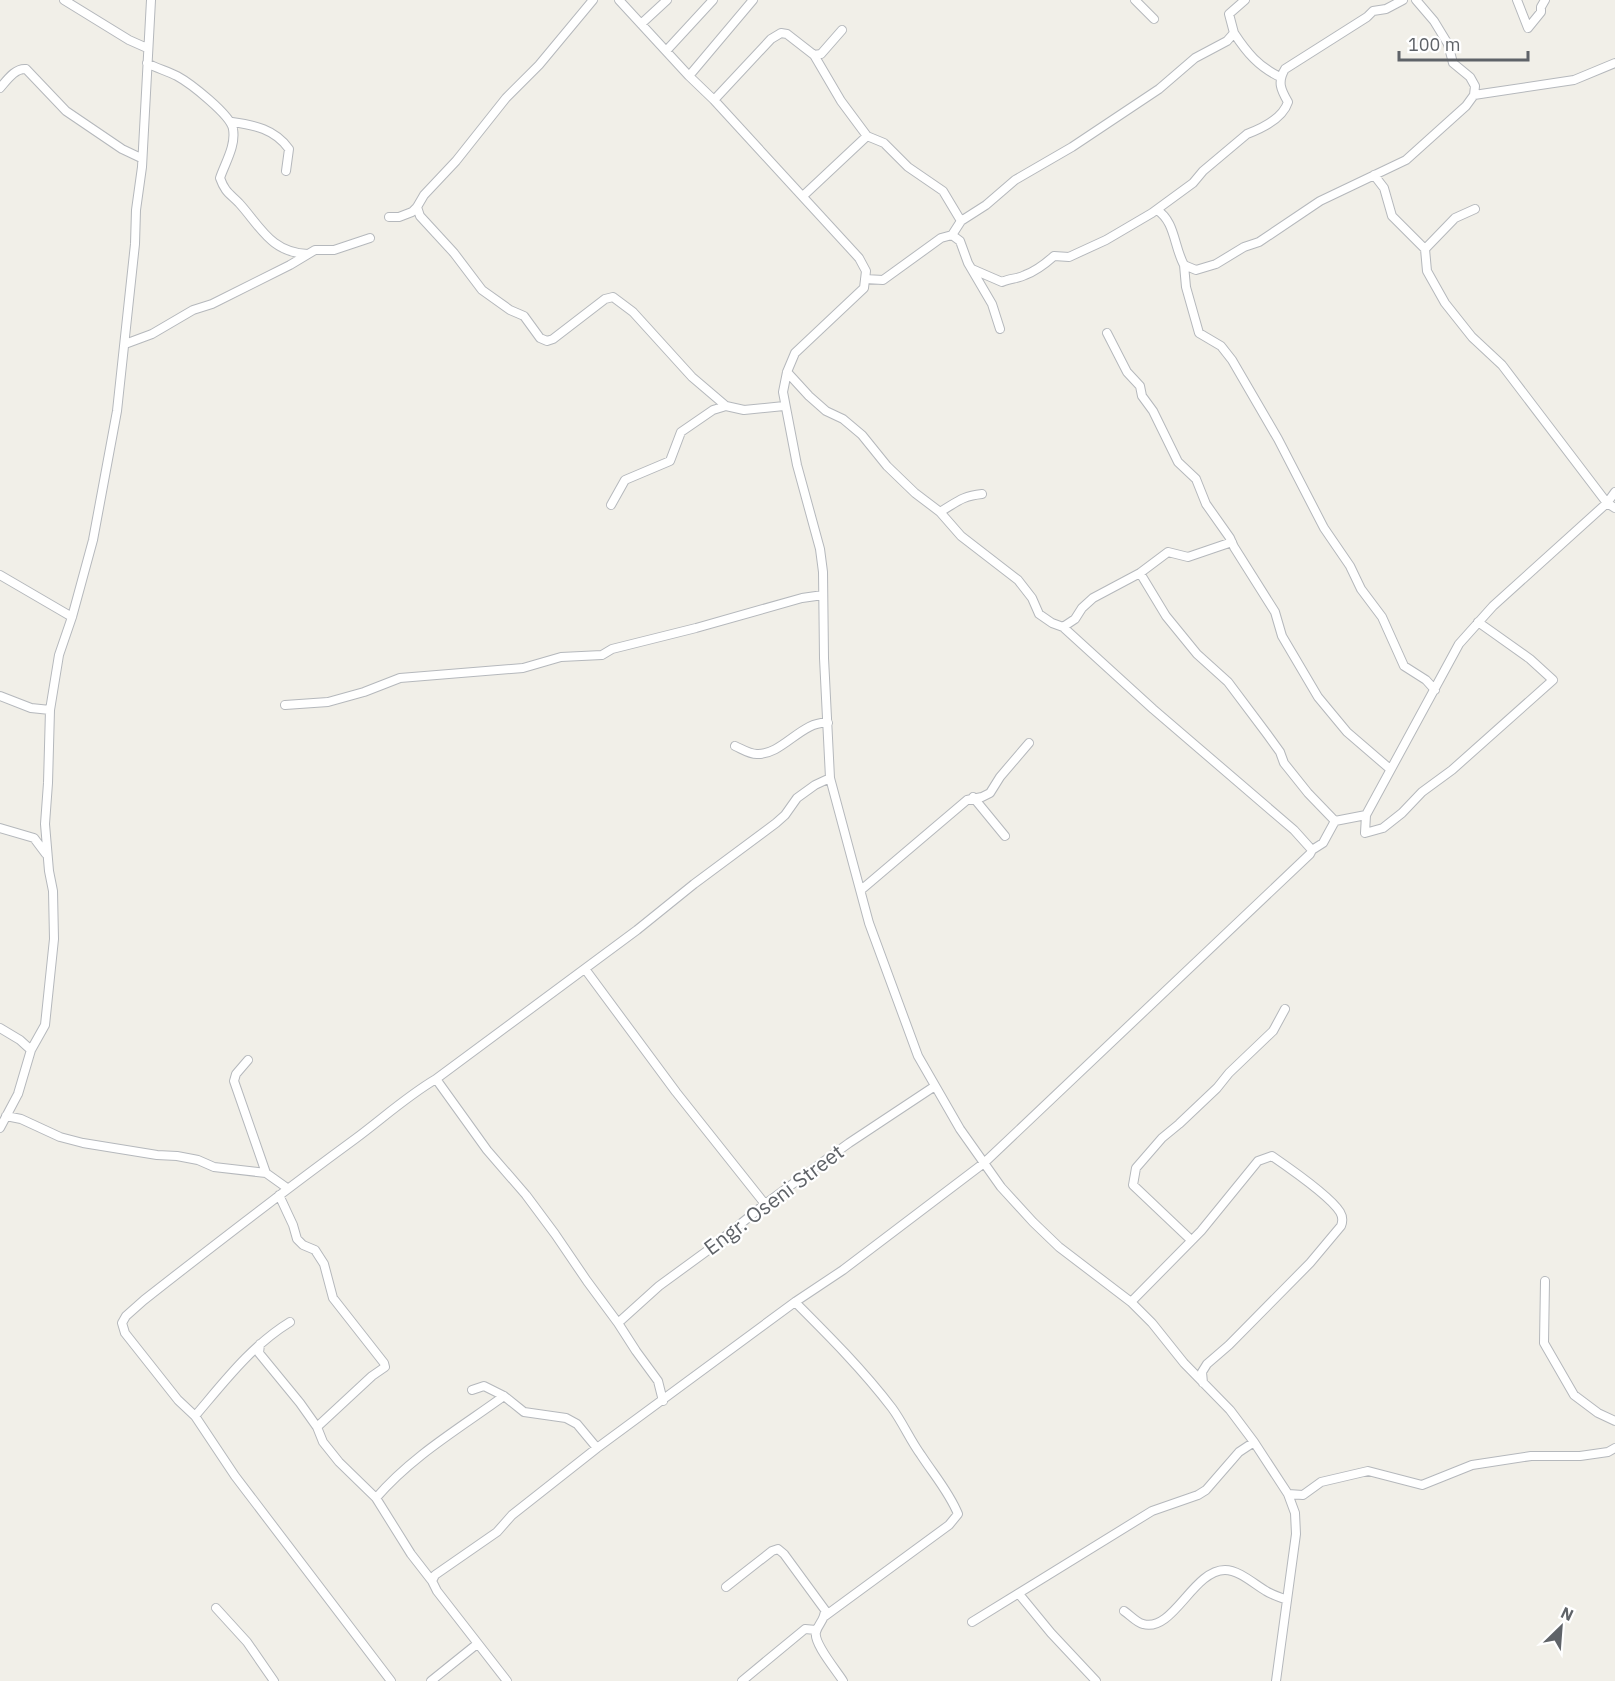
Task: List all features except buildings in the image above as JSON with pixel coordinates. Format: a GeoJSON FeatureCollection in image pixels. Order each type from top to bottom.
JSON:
{"type":"FeatureCollection","features":[{"type":"Feature","properties":{"kind":"street"},"geometry":{"type":"LineString","coordinates":[[64,0],[129,40],[147,48]]}},
{"type":"Feature","properties":{"kind":"street"},"geometry":{"type":"LineString","coordinates":[[0,1128],[18,1094],[31,1050],[45,1025],[53,960],[53,891],[45,824],[50,710],[59,655],[93,540],[120,393],[146,108],[151,0]]}},
{"type":"Feature","properties":{"kind":"street"},"geometry":{"type":"LineString","coordinates":[[389,217],[399,217],[412,212],[417,207],[424,195],[456,161],[506,98],[539,65],[592,0]]}},
{"type":"Feature","properties":{"kind":"street"},"geometry":{"type":"LineString","coordinates":[[619,0],[803,196],[859,258],[866,271],[864,288],[795,353],[787,372],[783,392],[799,475],[820,549],[830,778],[868,922],[918,1056],[960,1130],[1001,1187],[1059,1247],[1131,1302],[1152,1323],[1184,1363],[1230,1410],[1288,1494],[1295,1513],[1296,1534],[1276,1681]]}},
{"type":"Feature","properties":{"kind":"street"},"geometry":{"type":"LineString","coordinates":[[641,24],[666,0]]}},
{"type":"Feature","properties":{"kind":"street"},"geometry":{"type":"LineString","coordinates":[[666,51],[713,0]]}},
{"type":"Feature","properties":{"kind":"street"},"geometry":{"type":"LineString","coordinates":[[688,76],[753,0]]}},
{"type":"Feature","properties":{"kind":"street"},"geometry":{"type":"LineString","coordinates":[[1135,0],[1154,19]]}},
{"type":"Feature","properties":{"kind":"street"},"geometry":{"type":"LineString","coordinates":[[1245,0],[1229,14],[1234,33],[1254,61],[1268,72],[1280,77]]}},
{"type":"Feature","properties":{"kind":"street"},"geometry":{"type":"LineString","coordinates":[[972,269],[1002,282],[1012,277],[1023,277],[1044,266],[1054,256],[1069,257],[1106,240],[1156,210],[1193,183],[1203,171],[1247,134],[1256,131],[1285,112],[1288,102],[1280,88],[1280,77],[1285,69],[1368,17],[1373,11],[1386,9],[1403,0]]}},
{"type":"Feature","properties":{"kind":"street"},"geometry":{"type":"LineString","coordinates":[[1185,274],[1216,264],[1244,247],[1259,242],[1320,201],[1406,160],[1467,106],[1474,95],[1475,86],[1470,77],[1453,63],[1448,44],[1434,21],[1416,0]]}},
{"type":"Feature","properties":{"kind":"street"},"geometry":{"type":"LineString","coordinates":[[1518,0],[1528,28],[1542,12],[1541,7],[1545,0]]}},
{"type":"Feature","properties":{"kind":"street"},"geometry":{"type":"LineString","coordinates":[[814,55],[821,54],[842,30]]}},
{"type":"Feature","properties":{"kind":"street"},"geometry":{"type":"LineString","coordinates":[[714,100],[771,39],[781,33],[787,34],[814,55],[841,101],[867,136],[879,139],[908,167],[943,191],[961,220]]}},
{"type":"Feature","properties":{"kind":"street"},"geometry":{"type":"LineString","coordinates":[[865,279],[883,280],[941,238],[952,235],[961,220],[986,206],[1015,180],[1072,147],[1159,89],[1195,58],[1227,41],[1234,33]]}},
{"type":"Feature","properties":{"kind":"street"},"geometry":{"type":"LineString","coordinates":[[147,63],[175,75],[193,87],[232,122],[256,126],[283,141],[289,149],[286,171]]}},
{"type":"Feature","properties":{"kind":"street"},"geometry":{"type":"LineString","coordinates":[[1474,95],[1574,80],[1615,63]]}},
{"type":"Feature","properties":{"kind":"street"},"geometry":{"type":"LineString","coordinates":[[0,88],[15,72],[22,68],[26,69],[66,111],[123,149],[141,158]]}},
{"type":"Feature","properties":{"kind":"street"},"geometry":{"type":"LineString","coordinates":[[232,122],[233,143],[220,178],[225,190],[240,204],[269,240],[289,251],[308,254]]}},
{"type":"Feature","properties":{"kind":"street"},"geometry":{"type":"LineString","coordinates":[[803,196],[867,136]]}},
{"type":"Feature","properties":{"kind":"street"},"geometry":{"type":"LineString","coordinates":[[1374,175],[1384,188],[1392,216],[1425,249],[1427,271],[1445,303],[1472,337],[1502,366],[1607,503],[1615,508]]}},
{"type":"Feature","properties":{"kind":"street"},"geometry":{"type":"LineString","coordinates":[[417,207],[420,216],[454,253],[482,290],[510,310],[524,316],[540,338],[547,341],[553,339],[605,299],[613,297],[633,312],[692,377],[726,406]]}},
{"type":"Feature","properties":{"kind":"street"},"geometry":{"type":"LineString","coordinates":[[1425,249],[1455,218],[1475,208]]}},
{"type":"Feature","properties":{"kind":"street"},"geometry":{"type":"LineString","coordinates":[[1156,210],[1165,215],[1169,222],[1184,265],[1186,287],[1199,333],[1221,346],[1232,360],[1282,446],[1324,528],[1350,566],[1360,589],[1382,618],[1404,666],[1426,680],[1435,690]]}},
{"type":"Feature","properties":{"kind":"street"},"geometry":{"type":"LineString","coordinates":[[952,235],[960,241],[972,269],[992,304],[1000,329]]}},
{"type":"Feature","properties":{"kind":"street"},"geometry":{"type":"LineString","coordinates":[[125,344],[152,334],[193,310],[212,304],[291,265],[315,250],[334,250],[370,238]]}},
{"type":"Feature","properties":{"kind":"street"},"geometry":{"type":"LineString","coordinates":[[1184,265],[1196,270]]}},
{"type":"Feature","properties":{"kind":"street"},"geometry":{"type":"LineString","coordinates":[[1107,333],[1126,372],[1140,386],[1142,396],[1153,411],[1178,462],[1196,479],[1206,504],[1275,612],[1282,636],[1318,697],[1347,732],[1390,769]]}},
{"type":"Feature","properties":{"kind":"street"},"geometry":{"type":"LineString","coordinates":[[787,372],[826,411],[843,419],[862,435],[887,466],[915,493],[940,512],[961,536],[1018,580],[1032,598],[1039,614],[1063,627],[1153,709],[1294,830],[1312,850]]}},
{"type":"Feature","properties":{"kind":"street"},"geometry":{"type":"LineString","coordinates":[[611,505],[626,480],[670,461],[681,432],[713,410],[726,406],[744,410],[784,406]]}},
{"type":"Feature","properties":{"kind":"street"},"geometry":{"type":"LineString","coordinates":[[1478,622],[1530,659],[1553,680],[1452,770],[1422,792],[1402,813],[1383,828],[1365,833],[1366,815],[1459,644],[1478,622],[1493,606],[1607,503],[1615,492]]}},
{"type":"Feature","properties":{"kind":"street"},"geometry":{"type":"LineString","coordinates":[[940,512],[968,495],[982,494]]}},
{"type":"Feature","properties":{"kind":"street"},"geometry":{"type":"LineString","coordinates":[[1063,627],[1075,619],[1082,608],[1093,598],[1140,573],[1168,552],[1188,557],[1232,542]]}},
{"type":"Feature","properties":{"kind":"street"},"geometry":{"type":"LineString","coordinates":[[1140,573],[1166,616],[1197,654],[1228,682],[1274,743],[1284,763],[1335,821]]}},
{"type":"Feature","properties":{"kind":"street"},"geometry":{"type":"LineString","coordinates":[[0,575],[72,617]]}},
{"type":"Feature","properties":{"kind":"street"},"geometry":{"type":"LineString","coordinates":[[285,705],[328,702],[364,692],[400,678],[523,668],[561,657],[602,655],[612,649],[802,598],[823,595]]}},
{"type":"Feature","properties":{"kind":"street"},"geometry":{"type":"LineString","coordinates":[[0,696],[31,708],[50,710]]}},
{"type":"Feature","properties":{"kind":"street"},"geometry":{"type":"LineString","coordinates":[[735,746],[750,753],[760,754],[790,741],[812,724],[828,723]]}},
{"type":"Feature","properties":{"kind":"street"},"geometry":{"type":"LineString","coordinates":[[861,890],[967,800],[990,793],[1000,777],[1029,743]]}},
{"type":"Feature","properties":{"kind":"street"},"geometry":{"type":"LineString","coordinates":[[391,1681],[235,1476],[195,1416],[178,1400],[125,1333],[122,1323],[126,1316],[144,1300],[287,1188],[383,1118],[411,1094],[436,1079],[638,930],[780,819],[797,798],[830,778]]}},
{"type":"Feature","properties":{"kind":"street"},"geometry":{"type":"LineString","coordinates":[[973,798],[1005,836]]}},
{"type":"Feature","properties":{"kind":"street"},"geometry":{"type":"LineString","coordinates":[[1335,821],[1366,815]]}},
{"type":"Feature","properties":{"kind":"street"},"geometry":{"type":"LineString","coordinates":[[432,1581],[442,1568],[496,1532],[512,1515],[597,1448],[795,1302],[843,1270],[984,1163],[1311,854],[1312,850],[1323,843],[1335,821]]}},
{"type":"Feature","properties":{"kind":"street"},"geometry":{"type":"LineString","coordinates":[[0,828],[34,838],[47,855]]}},
{"type":"Feature","properties":{"kind":"street"},"geometry":{"type":"LineString","coordinates":[[585,969],[676,1092],[765,1204]]}},
{"type":"Feature","properties":{"kind":"street"},"geometry":{"type":"LineString","coordinates":[[1191,1240],[1133,1185],[1136,1168],[1162,1138],[1202,1102],[1273,1031],[1285,1009]]}},
{"type":"Feature","properties":{"kind":"street"},"geometry":{"type":"LineString","coordinates":[[0,1028],[31,1050]]}},
{"type":"Feature","properties":{"kind":"street"},"geometry":{"type":"LineString","coordinates":[[248,1060],[236,1074],[234,1082],[266,1173]]}},
{"type":"Feature","properties":{"kind":"street"},"geometry":{"type":"LineString","coordinates":[[436,1079],[487,1150],[526,1195],[618,1323],[658,1381],[663,1401]]}},
{"type":"Feature","properties":{"kind":"street","name":"Engr. Oseni Street"},"geometry":{"type":"LineString","coordinates":[[618,1323],[659,1286],[765,1204],[849,1143],[935,1086]]}},
{"type":"Feature","properties":{"kind":"street"},"geometry":{"type":"LineString","coordinates":[[6,1116],[21,1119],[60,1137],[83,1143],[177,1156],[198,1160],[214,1167],[266,1173],[287,1188]]}},
{"type":"Feature","properties":{"kind":"street"},"geometry":{"type":"LineString","coordinates":[[1131,1302],[1191,1240],[1258,1161],[1272,1156],[1335,1206],[1341,1213],[1343,1221],[1341,1226],[1310,1263],[1229,1345],[1207,1364],[1202,1372],[1203,1383]]}},
{"type":"Feature","properties":{"kind":"street"},"geometry":{"type":"LineString","coordinates":[[279,1196],[297,1239],[303,1245],[315,1250],[324,1264],[333,1298],[385,1367],[372,1376],[317,1427]]}},
{"type":"Feature","properties":{"kind":"street"},"geometry":{"type":"LineString","coordinates":[[1545,1281],[1544,1343],[1574,1395],[1598,1413],[1615,1421]]}},
{"type":"Feature","properties":{"kind":"street"},"geometry":{"type":"LineString","coordinates":[[795,1302],[838,1346],[892,1408],[919,1453],[951,1496],[958,1514],[949,1525],[825,1616],[816,1630],[818,1643],[843,1681]]}},
{"type":"Feature","properties":{"kind":"street"},"geometry":{"type":"LineString","coordinates":[[195,1416],[270,1334],[290,1322]]}},
{"type":"Feature","properties":{"kind":"street"},"geometry":{"type":"LineString","coordinates":[[260,1344],[259,1353],[282,1379],[317,1427],[323,1442],[339,1462],[376,1498],[411,1554],[507,1681]]}},
{"type":"Feature","properties":{"kind":"street"},"geometry":{"type":"LineString","coordinates":[[472,1390],[484,1386],[504,1396],[524,1412],[566,1418],[577,1424],[597,1448]]}},
{"type":"Feature","properties":{"kind":"street"},"geometry":{"type":"LineString","coordinates":[[376,1498],[390,1482],[449,1433],[504,1396]]}},
{"type":"Feature","properties":{"kind":"street"},"geometry":{"type":"LineString","coordinates":[[972,1622],[1152,1511],[1206,1490],[1239,1452],[1254,1442]]}},
{"type":"Feature","properties":{"kind":"street"},"geometry":{"type":"LineString","coordinates":[[1288,1494],[1303,1495],[1321,1482],[1368,1471],[1422,1485],[1472,1465],[1531,1456],[1580,1456],[1608,1452],[1615,1448]]}},
{"type":"Feature","properties":{"kind":"street"},"geometry":{"type":"LineString","coordinates":[[726,1587],[772,1551],[778,1549],[819,1602],[825,1611],[825,1616]]}},
{"type":"Feature","properties":{"kind":"street"},"geometry":{"type":"LineString","coordinates":[[1124,1611],[1143,1624],[1157,1624],[1177,1608],[1194,1587],[1213,1572],[1227,1570],[1287,1600]]}},
{"type":"Feature","properties":{"kind":"street"},"geometry":{"type":"LineString","coordinates":[[1018,1594],[1096,1681]]}},
{"type":"Feature","properties":{"kind":"street"},"geometry":{"type":"LineString","coordinates":[[216,1608],[247,1642],[274,1681]]}},
{"type":"Feature","properties":{"kind":"street"},"geometry":{"type":"LineString","coordinates":[[742,1681],[805,1629],[816,1630]]}},
{"type":"Feature","properties":{"kind":"street"},"geometry":{"type":"LineString","coordinates":[[431,1681],[477,1644]]}}]}
